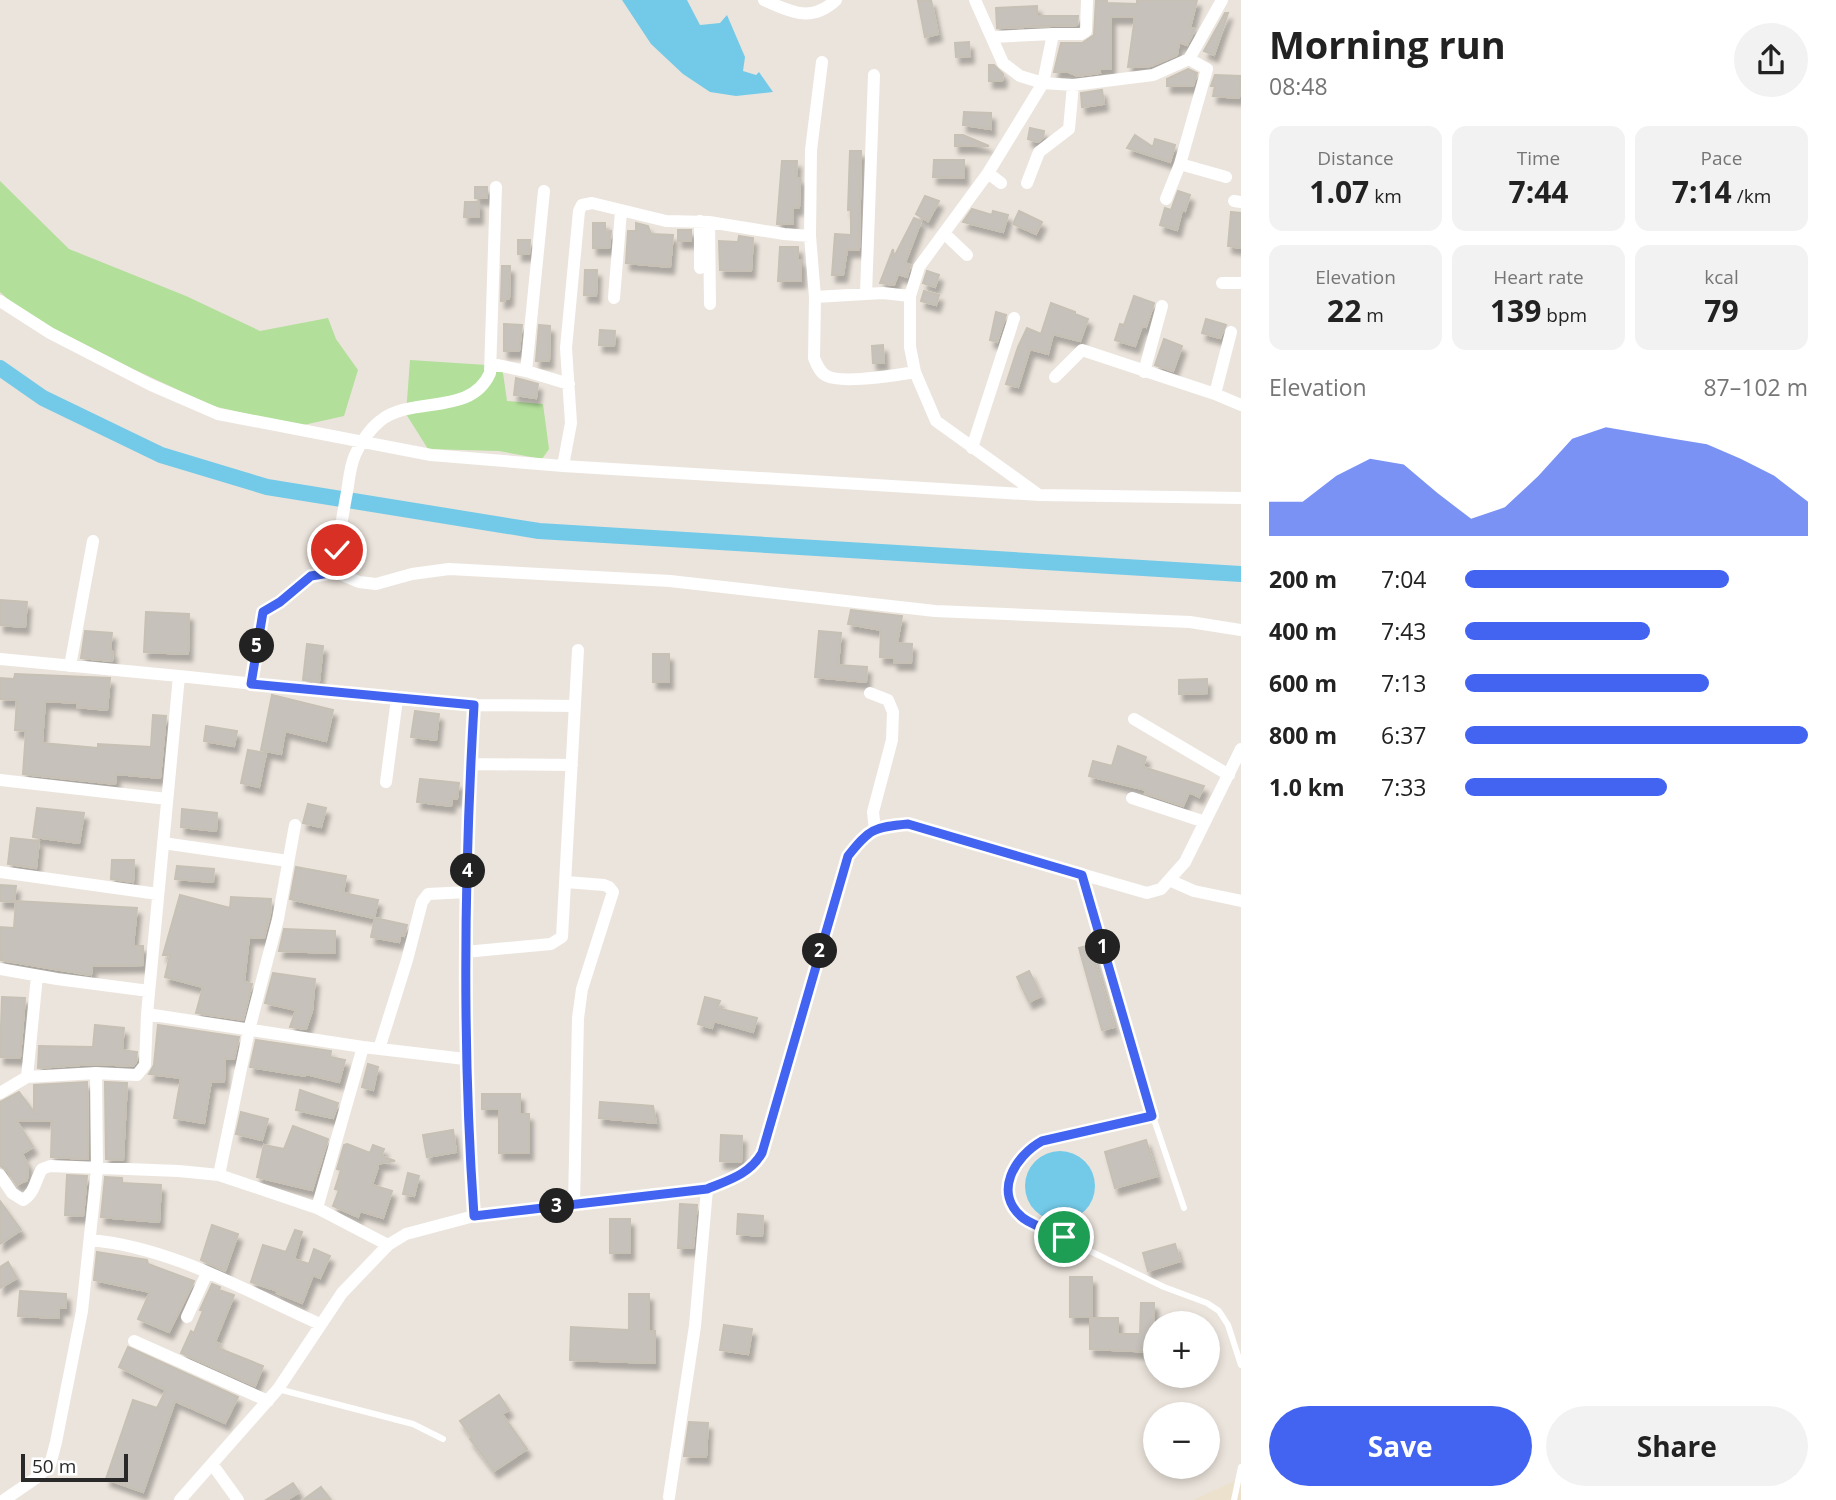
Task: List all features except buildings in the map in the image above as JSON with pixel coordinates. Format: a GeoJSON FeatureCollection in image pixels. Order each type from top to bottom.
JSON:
{"type":"FeatureCollection","features":[{"type":"Feature","properties":{"kind":"street"},"geometry":{"type":"LineString","coordinates":[[764,0],[792,13],[810,14],[825,10],[836,0]]}},
{"type":"Feature","properties":{"kind":"street"},"geometry":{"type":"LineString","coordinates":[[975,0],[1003,64],[1020,76],[1043,83],[1073,85],[1153,75],[1189,59],[1222,0]]}},
{"type":"Feature","properties":{"kind":"street"},"geometry":{"type":"LineString","coordinates":[[993,37],[1081,34],[1086,31],[1087,0]]}},
{"type":"Feature","properties":{"kind":"street"},"geometry":{"type":"LineString","coordinates":[[1040,495],[936,421],[915,372],[910,347],[910,296],[919,267],[988,173],[1043,83],[1053,34]]}},
{"type":"Feature","properties":{"kind":"street"},"geometry":{"type":"LineString","coordinates":[[1166,199],[1180,164],[1206,69],[1189,59]]}},
{"type":"Feature","properties":{"kind":"street"},"geometry":{"type":"LineString","coordinates":[[822,62],[811,150],[810,236],[815,297],[814,358],[818,368],[828,377],[865,379],[915,372]]}},
{"type":"Feature","properties":{"kind":"street"},"geometry":{"type":"LineString","coordinates":[[866,293],[874,75]]}},
{"type":"Feature","properties":{"kind":"street"},"geometry":{"type":"LineString","coordinates":[[1027,183],[1039,152],[1069,128],[1073,85]]}},
{"type":"Feature","properties":{"kind":"street"},"geometry":{"type":"LineString","coordinates":[[1180,164],[1226,177]]}},
{"type":"Feature","properties":{"kind":"street"},"geometry":{"type":"LineString","coordinates":[[988,173],[1001,183]]}},
{"type":"Feature","properties":{"kind":"street"},"geometry":{"type":"LineString","coordinates":[[335,572],[354,458],[367,435],[382,419],[397,412],[457,400],[468,396],[487,380],[492,364],[496,187]]}},
{"type":"Feature","properties":{"kind":"street"},"geometry":{"type":"LineString","coordinates":[[526,371],[544,191]]}},
{"type":"Feature","properties":{"kind":"street"},"geometry":{"type":"LineString","coordinates":[[563,466],[571,423],[566,362],[567,331],[579,211],[582,205],[586,203],[666,221],[704,221],[810,236]]}},
{"type":"Feature","properties":{"kind":"street"},"geometry":{"type":"LineString","coordinates":[[614,298],[621,211]]}},
{"type":"Feature","properties":{"kind":"street"},"geometry":{"type":"LineString","coordinates":[[700,268],[704,221]]}},
{"type":"Feature","properties":{"kind":"street"},"geometry":{"type":"LineString","coordinates":[[704,221],[710,303]]}},
{"type":"Feature","properties":{"kind":"street"},"geometry":{"type":"LineString","coordinates":[[944,233],[967,255]]}},
{"type":"Feature","properties":{"kind":"street"},"geometry":{"type":"LineString","coordinates":[[1222,283],[1241,283]]}},
{"type":"Feature","properties":{"kind":"street"},"geometry":{"type":"LineString","coordinates":[[815,297],[866,293],[910,296]]}},
{"type":"Feature","properties":{"kind":"street"},"geometry":{"type":"LineString","coordinates":[[0,301],[50,333],[151,385],[218,414],[431,455],[563,466],[1040,495],[1241,498]]}},
{"type":"Feature","properties":{"kind":"street"},"geometry":{"type":"LineString","coordinates":[[1144,372],[1162,306]]}},
{"type":"Feature","properties":{"kind":"street"},"geometry":{"type":"LineString","coordinates":[[972,448],[1014,318]]}},
{"type":"Feature","properties":{"kind":"street"},"geometry":{"type":"LineString","coordinates":[[1215,394],[1231,332]]}},
{"type":"Feature","properties":{"kind":"street"},"geometry":{"type":"LineString","coordinates":[[1055,377],[1082,350],[1241,405]]}},
{"type":"Feature","properties":{"kind":"street"},"geometry":{"type":"LineString","coordinates":[[492,364],[569,384]]}},
{"type":"Feature","properties":{"kind":"street"},"geometry":{"type":"LineString","coordinates":[[69,666],[93,541]]}},
{"type":"Feature","properties":{"kind":"street"},"geometry":{"type":"LineString","coordinates":[[251,684],[263,612],[280,602],[311,576],[335,572],[359,582],[376,584],[412,574],[449,569],[670,581],[935,611],[1190,622],[1241,630]]}},
{"type":"Feature","properties":{"kind":"street"},"geometry":{"type":"LineString","coordinates":[[465,952],[558,942],[562,937],[578,650]]}},
{"type":"Feature","properties":{"kind":"street"},"geometry":{"type":"LineString","coordinates":[[0,659],[397,699],[474,705],[575,706]]}},
{"type":"Feature","properties":{"kind":"street"},"geometry":{"type":"LineString","coordinates":[[0,1093],[27,1077],[96,1073],[137,1075],[142,1072],[145,1065],[149,991],[179,676]]}},
{"type":"Feature","properties":{"kind":"street"},"geometry":{"type":"LineString","coordinates":[[870,693],[888,700],[893,712],[892,740],[873,812],[875,830]]}},
{"type":"Feature","properties":{"kind":"street"},"geometry":{"type":"LineString","coordinates":[[386,782],[397,699]]}},
{"type":"Feature","properties":{"kind":"street"},"geometry":{"type":"LineString","coordinates":[[474,705],[465,952],[465,1059],[474,1216]]}},
{"type":"Feature","properties":{"kind":"street"},"geometry":{"type":"LineString","coordinates":[[1134,719],[1229,775]]}},
{"type":"Feature","properties":{"kind":"street"},"geometry":{"type":"LineString","coordinates":[[180,1500],[278,1390],[342,1293],[388,1245],[406,1234],[474,1216],[707,1189],[754,1167],[762,1153],[848,856],[865,834],[884,826],[908,824],[1147,893],[1161,889],[1185,862],[1241,749]]}},
{"type":"Feature","properties":{"kind":"street"},"geometry":{"type":"LineString","coordinates":[[470,764],[572,765]]}},
{"type":"Feature","properties":{"kind":"street"},"geometry":{"type":"LineString","coordinates":[[0,780],[167,799]]}},
{"type":"Feature","properties":{"kind":"street"},"geometry":{"type":"LineString","coordinates":[[1132,798],[1205,822]]}},
{"type":"Feature","properties":{"kind":"street"},"geometry":{"type":"LineString","coordinates":[[219,1175],[249,1030],[278,919],[295,825]]}},
{"type":"Feature","properties":{"kind":"street"},"geometry":{"type":"LineString","coordinates":[[163,843],[288,861]]}},
{"type":"Feature","properties":{"kind":"street"},"geometry":{"type":"LineString","coordinates":[[0,872],[158,894]]}},
{"type":"Feature","properties":{"kind":"street"},"geometry":{"type":"LineString","coordinates":[[1169,880],[1194,891],[1241,901]]}},
{"type":"Feature","properties":{"kind":"street"},"geometry":{"type":"LineString","coordinates":[[566,882],[609,887],[613,892],[582,989],[579,1008],[573,1204]]}},
{"type":"Feature","properties":{"kind":"street"},"geometry":{"type":"LineString","coordinates":[[379,1049],[422,902],[428,894],[467,892]]}},
{"type":"Feature","properties":{"kind":"street"},"geometry":{"type":"LineString","coordinates":[[0,969],[149,991]]}},
{"type":"Feature","properties":{"kind":"street"},"geometry":{"type":"LineString","coordinates":[[27,1077],[37,976]]}},
{"type":"Feature","properties":{"kind":"street"},"geometry":{"type":"LineString","coordinates":[[147,1014],[363,1047],[465,1059]]}},
{"type":"Feature","properties":{"kind":"street"},"geometry":{"type":"LineString","coordinates":[[317,1208],[363,1047]]}},
{"type":"Feature","properties":{"kind":"street"},"geometry":{"type":"LineString","coordinates":[[4,1500],[50,1465],[82,1311],[97,1169],[96,1073]]}},
{"type":"Feature","properties":{"kind":"street"},"geometry":{"type":"LineString","coordinates":[[0,1175],[12,1193],[23,1200],[35,1187],[43,1169],[50,1166],[219,1175],[317,1208],[388,1245]]}},
{"type":"Feature","properties":{"kind":"street"},"geometry":{"type":"LineString","coordinates":[[669,1497],[695,1326],[707,1189]]}},
{"type":"Feature","properties":{"kind":"street"},"geometry":{"type":"LineString","coordinates":[[89,1240],[119,1242],[149,1250],[320,1324]]}},
{"type":"Feature","properties":{"kind":"street"},"geometry":{"type":"LineString","coordinates":[[187,1317],[207,1273]]}},
{"type":"Feature","properties":{"kind":"street"},"geometry":{"type":"LineString","coordinates":[[134,1341],[268,1401]]}},
{"type":"Feature","properties":{"kind":"street"},"geometry":{"type":"LineString","coordinates":[[212,1464],[238,1500]]}},
{"type":"Feature","properties":{"kind":"lane"},"geometry":{"type":"LineString","coordinates":[[1082,875],[1152,1116],[1184,1208]]}},
{"type":"Feature","properties":{"kind":"lane"},"geometry":{"type":"LineString","coordinates":[[1152,1116],[1042,1141],[1031,1147],[1018,1158],[1013,1169],[1009,1198],[1024,1219],[1164,1287],[1207,1303],[1219,1311],[1228,1325],[1241,1364]]}},
{"type":"Feature","properties":{"kind":"lane"},"geometry":{"type":"LineString","coordinates":[[278,1390],[413,1424],[443,1439]]}},
{"type":"Feature","properties":{"kind":"lane"},"geometry":{"type":"LineString","coordinates":[[1234,1500],[1241,1467]]}},
{"type":"Feature","properties":{"kind":"shaded area"},"geometry":{"type":"Polygon","coordinates":[[[1241,1478],[1241,1500],[1193,1500],[1241,1478]]]}},
{"type":"Feature","properties":{"kind":"green space"},"geometry":{"type":"Polygon","coordinates":[[[0,181],[69,249],[186,296],[260,331],[328,318],[336,339],[358,370],[344,416],[299,426],[213,406],[23,313],[0,292],[0,181]]]}},
{"type":"Feature","properties":{"kind":"green space"},"geometry":{"type":"Polygon","coordinates":[[[410,360],[502,366],[507,401],[543,404],[549,449],[542,459],[499,451],[428,449],[406,414],[410,360]]]}},
{"type":"Feature","properties":{"kind":"water"},"geometry":{"type":"Polygon","coordinates":[[[622,0],[687,0],[700,25],[720,23],[727,15],[745,57],[743,71],[756,75],[759,72],[773,92],[736,96],[710,92],[683,74],[651,44],[622,0]]]}},
{"type":"Feature","properties":{"kind":"water"},"geometry":{"type":"Polygon","coordinates":[[[1067,1151],[1080,1157],[1089,1166],[1093,1172],[1093,1200],[1085,1211],[1074,1219],[1053,1221],[1035,1211],[1027,1200],[1025,1179],[1035,1161],[1046,1153],[1067,1151]]]}},
{"type":"Feature","properties":{"kind":"waterway"},"geometry":{"type":"LineString","coordinates":[[0,368],[43,398],[161,455],[267,487],[539,531],[1241,574]]}},
{"type":"Feature","properties":{"kind":"route"},"geometry":{"type":"LineString","coordinates":[[337,550],[335,572],[311,576],[280,602],[263,612],[251,684],[474,705],[465,952],[465,1059],[474,1216],[707,1189],[754,1167],[762,1153],[848,856],[865,834],[884,826],[908,824],[1082,875],[1152,1116],[1042,1141],[1018,1158],[1009,1185],[1009,1198],[1013,1207],[1024,1219],[1064,1237]]}}]}
